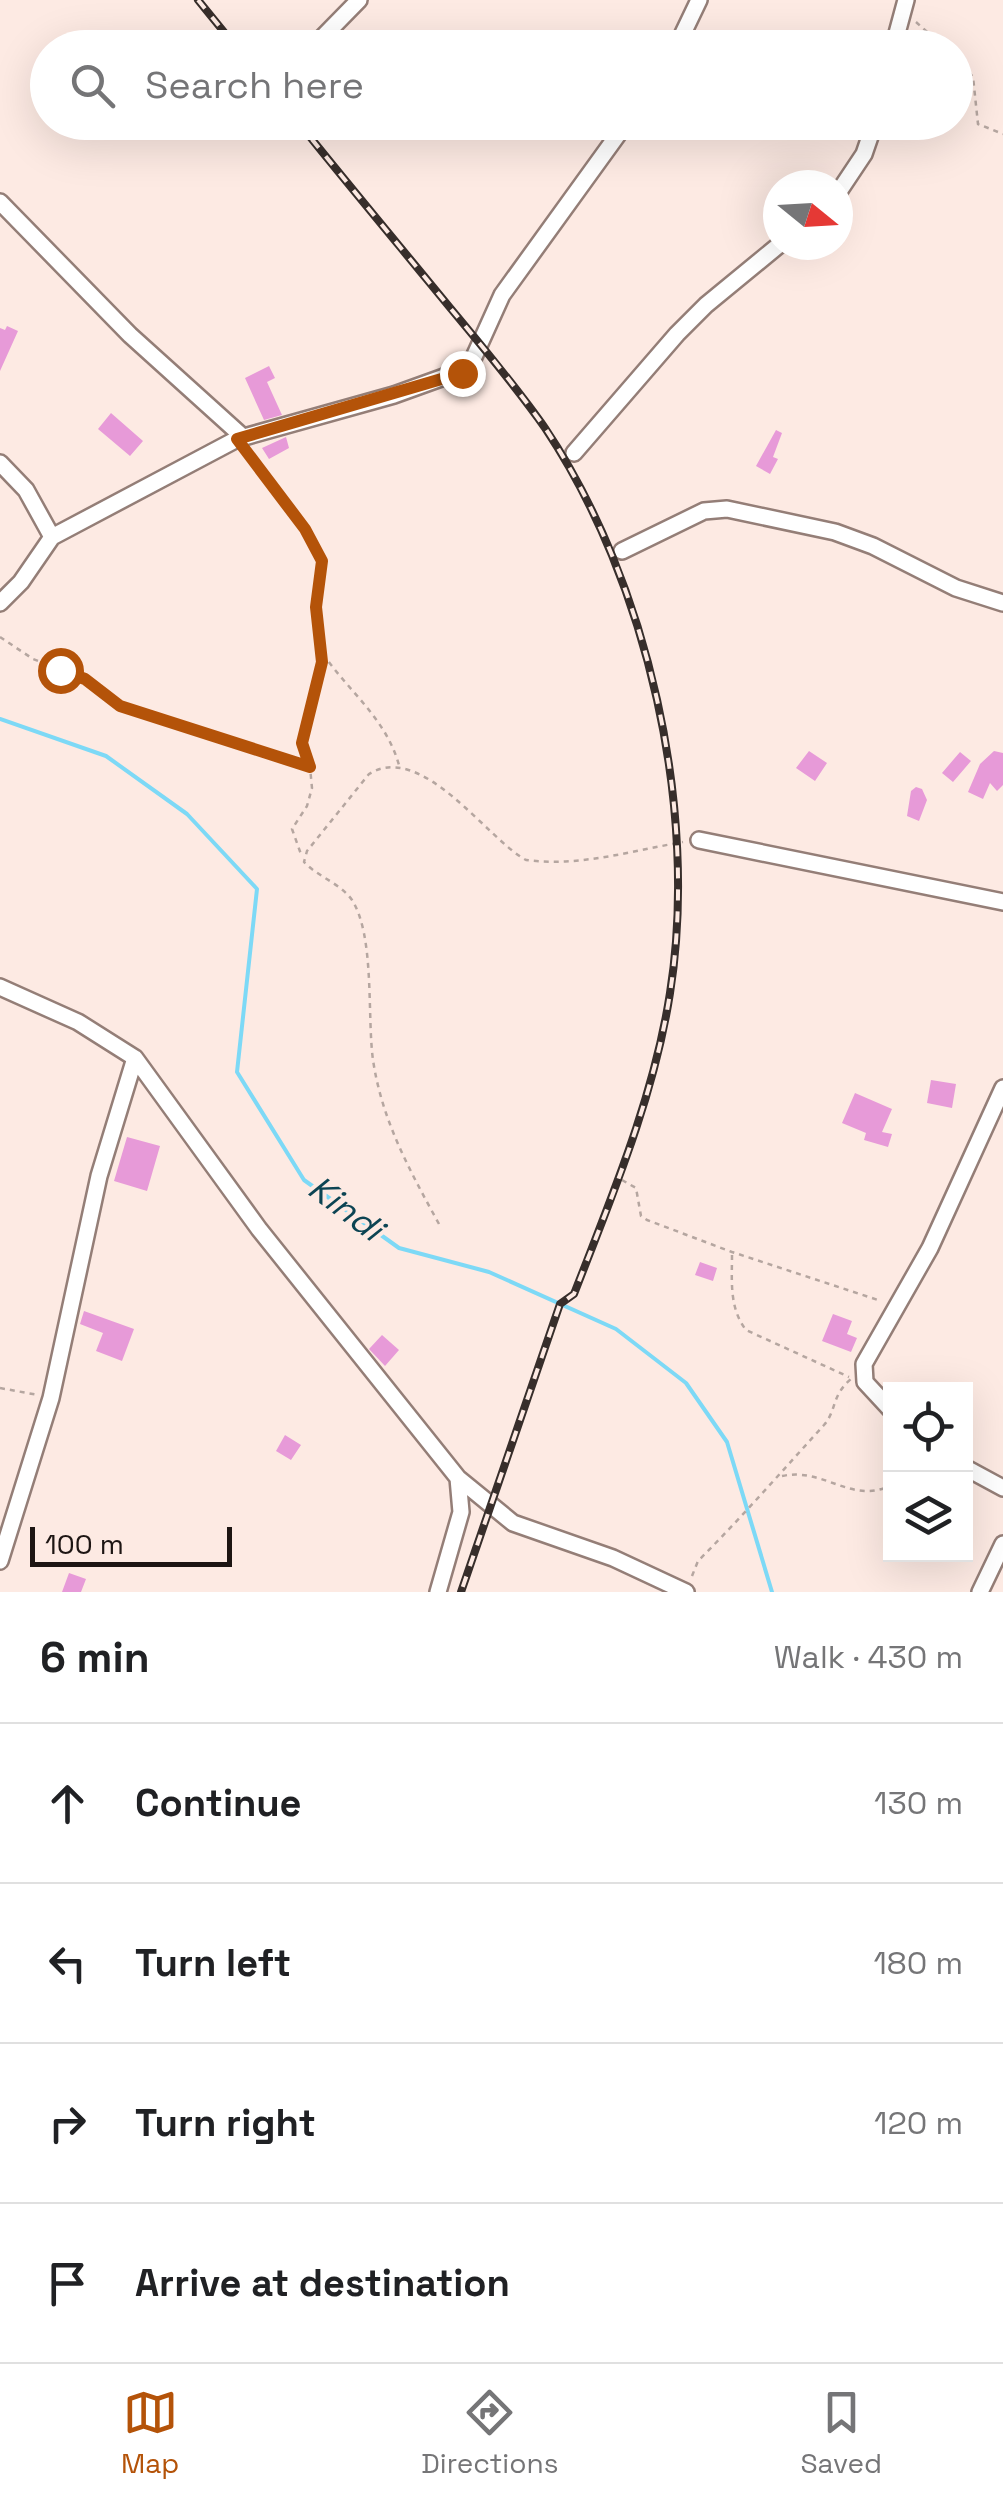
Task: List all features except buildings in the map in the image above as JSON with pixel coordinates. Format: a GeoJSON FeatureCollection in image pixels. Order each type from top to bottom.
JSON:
{"type":"FeatureCollection","features":[{"type":"Feature","properties":{"kind":"street"},"geometry":{"type":"LineString","coordinates":[[330,30],[359,0]]}},
{"type":"Feature","properties":{"kind":"street"},"geometry":{"type":"LineString","coordinates":[[684,30],[698,0]]}},
{"type":"Feature","properties":{"kind":"street"},"geometry":{"type":"LineString","coordinates":[[0,602],[21,582],[52,537],[240,438],[394,395],[469,368],[502,294],[614,140]]}},
{"type":"Feature","properties":{"kind":"street"},"geometry":{"type":"LineString","coordinates":[[853,170],[869,140]]}},
{"type":"Feature","properties":{"kind":"street"},"geometry":{"type":"LineString","coordinates":[[0,202],[130,335],[240,438]]}},
{"type":"Feature","properties":{"kind":"street"},"geometry":{"type":"LineString","coordinates":[[574,453],[686,325],[763,259]]}},
{"type":"Feature","properties":{"kind":"street"},"geometry":{"type":"LineString","coordinates":[[0,462],[26,490],[52,537]]}},
{"type":"Feature","properties":{"kind":"street"},"geometry":{"type":"LineString","coordinates":[[622,551],[704,511],[727,509],[835,532],[874,546],[956,588],[1003,603]]}},
{"type":"Feature","properties":{"kind":"street"},"geometry":{"type":"LineString","coordinates":[[699,840],[1003,902]]}},
{"type":"Feature","properties":{"kind":"street"},"geometry":{"type":"LineString","coordinates":[[0,987],[78,1022],[135,1058],[259,1229],[458,1478],[492,1508],[528,1528],[689,1588]]}},
{"type":"Feature","properties":{"kind":"street"},"geometry":{"type":"LineString","coordinates":[[0,1561],[51,1398],[99,1176],[135,1058]]}},
{"type":"Feature","properties":{"kind":"street"},"geometry":{"type":"LineString","coordinates":[[883,1401],[865,1382],[862,1370],[930,1248],[1003,1088]]}},
{"type":"Feature","properties":{"kind":"street"},"geometry":{"type":"LineString","coordinates":[[973,1472],[1003,1488]]}},
{"type":"Feature","properties":{"kind":"street"},"geometry":{"type":"LineString","coordinates":[[438,1592],[461,1512],[458,1478]]}},
{"type":"Feature","properties":{"kind":"street"},"geometry":{"type":"LineString","coordinates":[[980,1592],[1003,1544]]}},
{"type":"Feature","properties":{"kind":"path"},"geometry":{"type":"LineString","coordinates":[[904,6],[927,30]]}},
{"type":"Feature","properties":{"kind":"path"},"geometry":{"type":"LineString","coordinates":[[973,77],[978,124],[1003,134]]}},
{"type":"Feature","properties":{"kind":"path"},"geometry":{"type":"LineString","coordinates":[[240,438],[318,548],[322,570],[316,621],[322,652],[303,735],[303,752],[310,767],[310,798],[292,829],[304,862],[344,892],[359,917],[373,1060],[391,1132],[439,1224]]}},
{"type":"Feature","properties":{"kind":"path"},"geometry":{"type":"LineString","coordinates":[[0,637],[33,659],[85,679],[120,706],[310,767]]}},
{"type":"Feature","properties":{"kind":"path"},"geometry":{"type":"LineString","coordinates":[[322,652],[376,718],[389,738],[400,769]]}},
{"type":"Feature","properties":{"kind":"path"},"geometry":{"type":"LineString","coordinates":[[304,862],[307,851],[368,774],[379,767],[400,769],[439,787],[468,806],[526,860],[638,854],[699,840]]}},
{"type":"Feature","properties":{"kind":"path"},"geometry":{"type":"LineString","coordinates":[[622,1180],[636,1188],[641,1216],[732,1252],[896,1306]]}},
{"type":"Feature","properties":{"kind":"path"},"geometry":{"type":"LineString","coordinates":[[689,1588],[698,1561],[825,1424],[835,1396],[852,1378],[746,1330],[732,1295],[732,1252]]}},
{"type":"Feature","properties":{"kind":"path"},"geometry":{"type":"LineString","coordinates":[[0,1388],[51,1398]]}},
{"type":"Feature","properties":{"kind":"path"},"geometry":{"type":"LineString","coordinates":[[780,1476],[811,1475],[863,1494],[883,1488]]}},
{"type":"Feature","properties":{"kind":"waterway","name":"Kindi"},"geometry":{"type":"LineString","coordinates":[[0,719],[106,756],[187,814],[257,889],[237,1072],[304,1180],[399,1248],[489,1272],[616,1329],[686,1383],[727,1442],[772,1592]]}},
{"type":"Feature","properties":{"kind":"railway"},"geometry":{"type":"LineString","coordinates":[[198,0],[222,30]]}},
{"type":"Feature","properties":{"kind":"railway"},"geometry":{"type":"LineString","coordinates":[[313,140],[522,396],[581,489],[612,556],[637,626],[657,700],[670,774],[677,849],[677,922],[670,993],[654,1070],[574,1294],[560,1304],[461,1592]]}},
{"type":"Feature","properties":{"kind":"route"},"geometry":{"type":"LineString","coordinates":[[60,670],[85,679],[120,706],[310,767],[302,743],[322,662],[316,607],[322,561],[305,529],[237,439],[462,373]]}}]}
